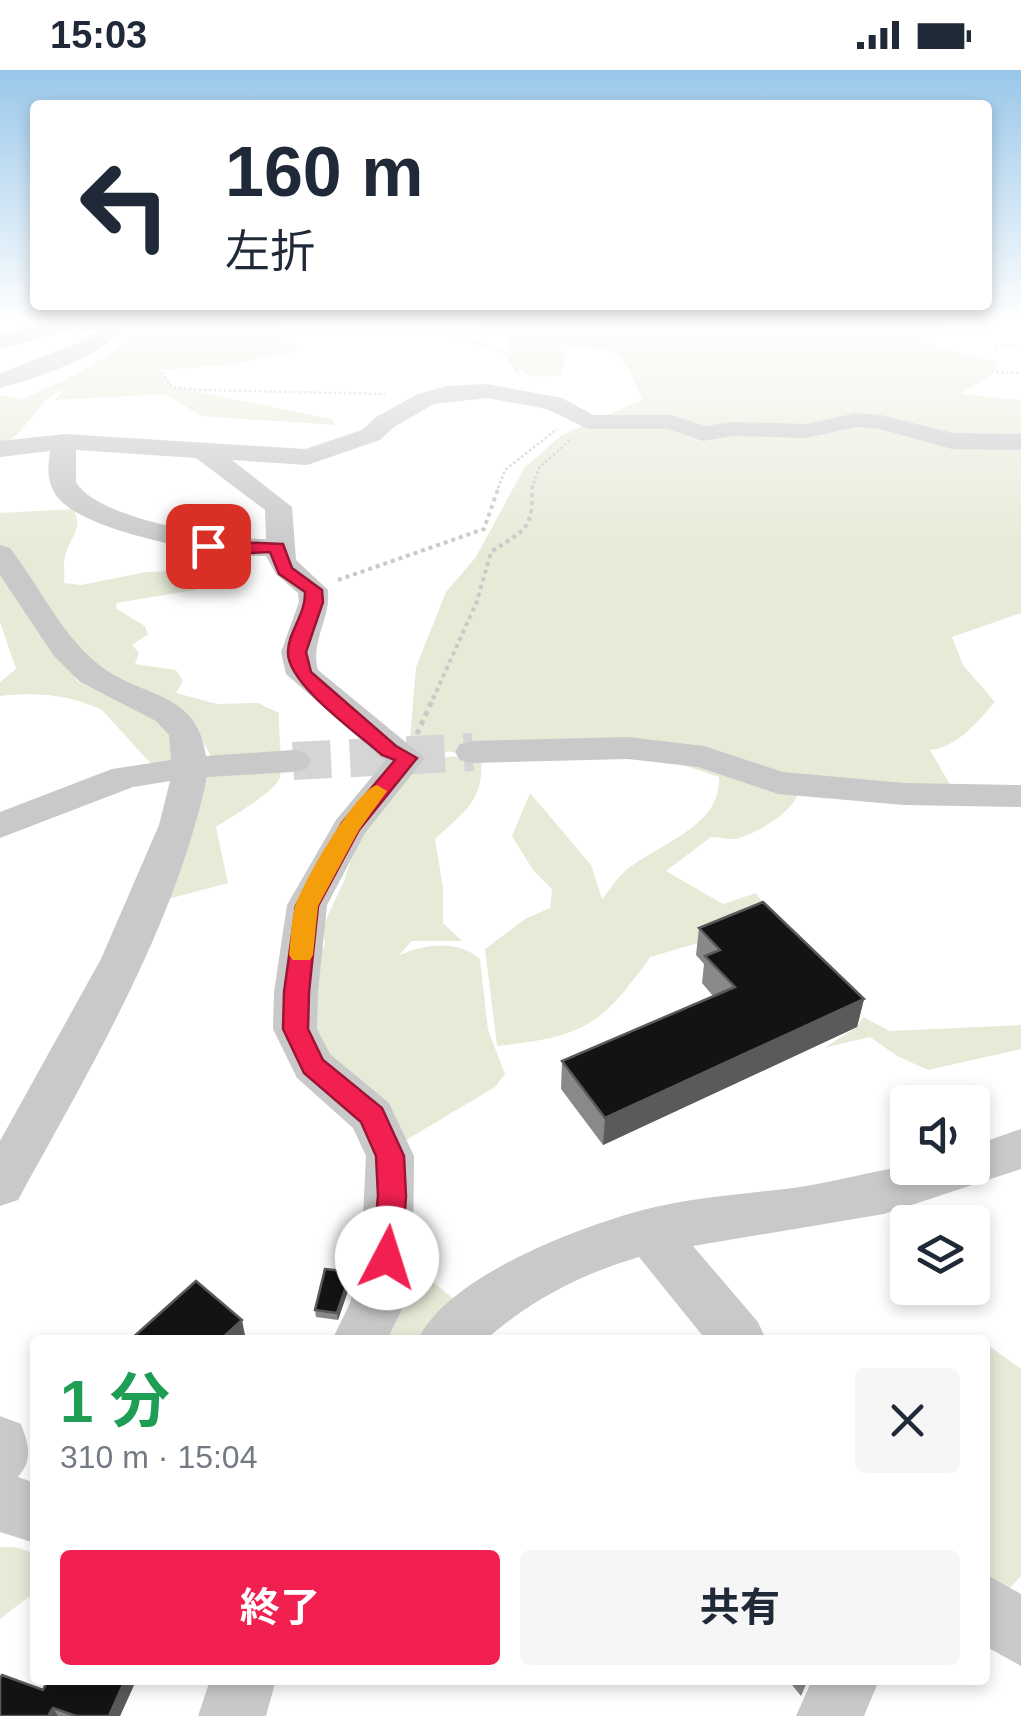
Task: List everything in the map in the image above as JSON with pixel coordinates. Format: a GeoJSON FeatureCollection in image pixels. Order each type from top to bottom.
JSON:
{"type":"FeatureCollection","features":[{"type":"Feature","properties":{"kind":"street"},"geometry":{"type":"LineString","coordinates":[[0,449],[64,442],[307,457],[371,435],[384,422],[434,397]]}},
{"type":"Feature","properties":{"kind":"street"},"geometry":{"type":"LineString","coordinates":[[534,397],[588,422],[671,422],[702,434],[733,429],[806,431],[856,420],[880,422],[952,441],[1021,442]]}},
{"type":"Feature","properties":{"kind":"street"},"geometry":{"type":"LineString","coordinates":[[64,442],[60,474],[66,492],[87,506],[184,543],[233,550],[277,547]]}},
{"type":"Feature","properties":{"kind":"street"},"geometry":{"type":"LineString","coordinates":[[203,451],[278,507],[277,547],[285,570],[313,590],[314,602],[296,652],[302,674],[389,750],[407,758],[350,828],[307,906],[296,992],[295,1029],[313,1066],[372,1116],[390,1156],[392,1196],[387,1258],[376,1307],[362,1335]]}},
{"type":"Feature","properties":{"kind":"street"},"geometry":{"type":"LineString","coordinates":[[0,554],[75,661],[96,678],[153,703],[186,734],[194,767],[182,817],[148,910],[0,1184]]}},
{"type":"Feature","properties":{"kind":"street"},"geometry":{"type":"LineString","coordinates":[[473,752],[628,748],[704,757],[778,783],[888,794],[1021,796]]}},
{"type":"Feature","properties":{"kind":"street"},"geometry":{"type":"LineString","coordinates":[[0,826],[125,776],[293,761]]}},
{"type":"Feature","properties":{"kind":"street"},"geometry":{"type":"LineString","coordinates":[[990,1159],[1021,1149]]}},
{"type":"Feature","properties":{"kind":"street"},"geometry":{"type":"LineString","coordinates":[[451,1335],[494,1298],[581,1252],[648,1230],[858,1199],[906,1185]]}},
{"type":"Feature","properties":{"kind":"street"},"geometry":{"type":"LineString","coordinates":[[648,1230],[735,1335]]}},
{"type":"Feature","properties":{"kind":"street"},"geometry":{"type":"LineString","coordinates":[[0,1444],[0,1456]]}},
{"type":"Feature","properties":{"kind":"street"},"geometry":{"type":"LineString","coordinates":[[0,1502],[30,1511]]}},
{"type":"Feature","properties":{"kind":"street"},"geometry":{"type":"LineString","coordinates":[[232,1716],[241,1685]]}},
{"type":"Feature","properties":{"kind":"street"},"geometry":{"type":"LineString","coordinates":[[830,1716],[844,1685]]}},
{"type":"Feature","properties":{"kind":"path"},"geometry":{"type":"LineString","coordinates":[[392,397],[426,399]]}},
{"type":"Feature","properties":{"kind":"path"},"geometry":{"type":"LineString","coordinates":[[313,590],[484,529],[505,470],[529,447],[564,424],[588,422]]}},
{"type":"Feature","properties":{"kind":"path"},"geometry":{"type":"LineString","coordinates":[[407,758],[477,601],[490,552],[529,527],[534,516],[532,487],[539,468],[588,422]]}},
{"type":"Feature","properties":{"kind":"green space"},"geometry":{"type":"Polygon","coordinates":[[[0,397],[21,400],[51,397],[19,433],[0,445],[0,397]]]}},
{"type":"Feature","properties":{"kind":"green space"},"geometry":{"type":"Polygon","coordinates":[[[57,397],[113,397],[54,400],[57,397]]]}},
{"type":"Feature","properties":{"kind":"green space"},"geometry":{"type":"Polygon","coordinates":[[[170,397],[222,397],[332,419],[336,425],[201,416],[170,397]]]}},
{"type":"Feature","properties":{"kind":"green space"},"geometry":{"type":"Polygon","coordinates":[[[641,397],[1021,400],[1021,613],[952,637],[963,665],[995,702],[958,739],[930,750],[955,793],[798,791],[783,814],[754,832],[736,839],[711,837],[666,871],[723,904],[756,893],[763,903],[712,939],[650,957],[613,1004],[584,1026],[554,1037],[497,1046],[485,949],[525,919],[550,908],[552,889],[533,870],[512,836],[530,793],[591,865],[602,899],[635,863],[698,823],[717,795],[719,777],[674,762],[700,763],[563,754],[409,751],[416,667],[446,592],[476,557],[524,468],[562,435],[642,400],[641,397]]]}},
{"type":"Feature","properties":{"kind":"green space"},"geometry":{"type":"Polygon","coordinates":[[[73,509],[77,528],[65,557],[64,583],[81,585],[146,572],[205,570],[208,584],[195,590],[116,603],[117,609],[145,626],[148,634],[132,645],[139,653],[135,664],[176,670],[183,681],[176,693],[217,704],[258,703],[279,713],[281,770],[277,783],[216,827],[228,883],[168,899],[213,760],[198,732],[78,657],[0,546],[0,513],[73,509]]]}},
{"type":"Feature","properties":{"kind":"green space"},"geometry":{"type":"Polygon","coordinates":[[[0,566],[78,682],[154,717],[192,760],[152,765],[102,710],[77,700],[26,694],[0,696],[0,682],[16,669],[0,622],[0,566]]]}},
{"type":"Feature","properties":{"kind":"green space"},"geometry":{"type":"Polygon","coordinates":[[[481,756],[480,784],[471,804],[435,839],[443,887],[443,923],[462,941],[412,941],[398,956],[418,949],[451,946],[480,959],[488,1030],[505,1074],[495,1087],[396,1146],[323,1064],[305,990],[325,944],[323,926],[344,881],[362,825],[412,766],[441,757],[481,756]]]}},
{"type":"Feature","properties":{"kind":"green space"},"geometry":{"type":"Polygon","coordinates":[[[863,1017],[890,1031],[1021,1025],[1021,1049],[928,1070],[897,1056],[870,1037],[824,1048],[857,1027],[863,1017]]]}},
{"type":"Feature","properties":{"kind":"green space"},"geometry":{"type":"Polygon","coordinates":[[[410,1263],[461,1305],[434,1335],[373,1335],[410,1263]]]}},
{"type":"Feature","properties":{"kind":"green space"},"geometry":{"type":"Polygon","coordinates":[[[990,1346],[1021,1369],[1021,1576],[1010,1588],[990,1586],[990,1346]]]}},
{"type":"Feature","properties":{"kind":"green space"},"geometry":{"type":"Polygon","coordinates":[[[0,1547],[30,1552],[30,1596],[0,1619],[0,1547]]]}},
{"type":"Feature","properties":{"kind":"building"},"geometry":{"type":"Polygon","coordinates":[[[763,902],[864,999],[605,1118],[562,1061],[735,987],[705,956],[720,950],[699,928],[763,902]]]}},
{"type":"Feature","properties":{"kind":"building"},"geometry":{"type":"Polygon","coordinates":[[[325,1269],[351,1272],[337,1313],[315,1310],[325,1269]]]}},
{"type":"Feature","properties":{"kind":"building"},"geometry":{"type":"Polygon","coordinates":[[[196,1281],[242,1320],[226,1335],[136,1335],[196,1281]]]}},
{"type":"Feature","properties":{"kind":"building"},"geometry":{"type":"Polygon","coordinates":[[[2,1675],[43,1690],[46,1685],[123,1685],[109,1716],[76,1716],[53,1708],[48,1716],[0,1716],[2,1675]]]}},
{"type":"Feature","properties":{"kind":"tunnel"},"geometry":{"type":"LineString","coordinates":[[293,761],[473,752]]}},
{"type":"Feature","properties":{"kind":"slow traffic"},"geometry":{"type":"LineString","coordinates":[[301,955],[307,906],[324,870],[377,791]]}},
{"type":"Feature","properties":{"kind":"route"},"geometry":{"type":"LineString","coordinates":[[208,546],[233,550],[277,547],[285,570],[313,590],[314,602],[296,652],[302,674],[389,750],[407,758],[376,792],[324,870],[307,906],[296,992],[295,1029],[313,1066],[372,1116],[390,1156],[392,1196],[387,1258]]}}]}
